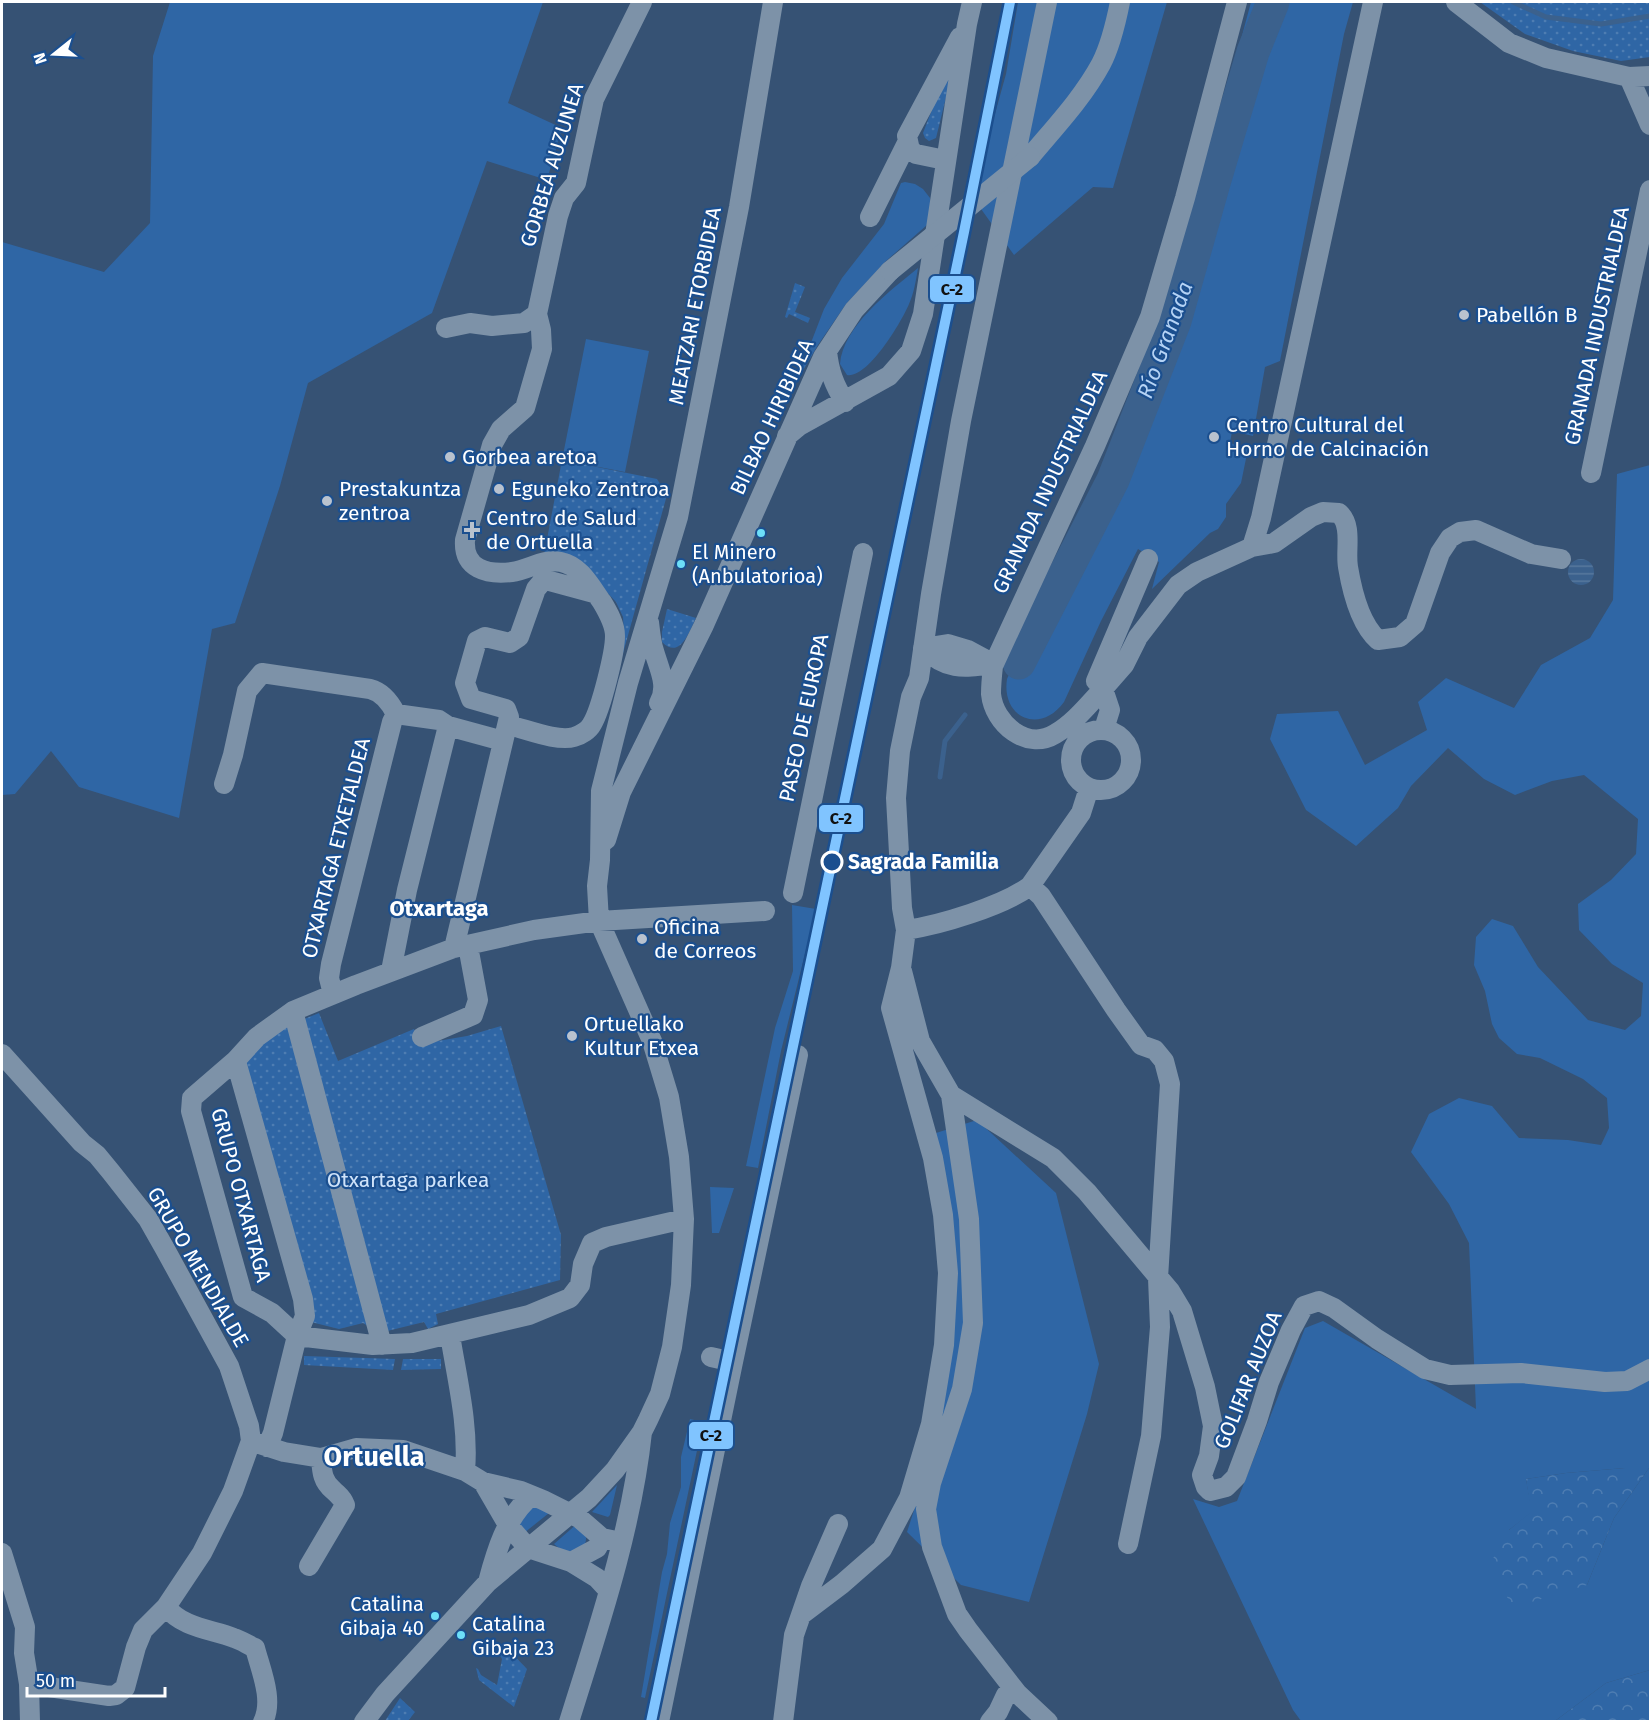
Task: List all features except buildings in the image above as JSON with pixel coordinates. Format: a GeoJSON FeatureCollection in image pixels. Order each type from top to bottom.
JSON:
{"type":"FeatureCollection","features":[{"type":"Feature","properties":{"kind":"street","name":"GORBEA AUZUNEA"},"geometry":{"type":"LineString","coordinates":[[594,593],[580,570],[561,562],[543,562],[512,572],[495,572],[469,562],[464,552],[465,540],[492,445],[501,429],[525,408],[542,348],[537,314],[558,216],[564,198],[576,183],[594,99],[642,2]]}},
{"type":"Feature","properties":{"kind":"street","name":"MEATZARI ETORBIDEA"},"geometry":{"type":"LineString","coordinates":[[600,860],[601,791],[628,683],[678,517],[739,207],[773,2]]}},
{"type":"Feature","properties":{"kind":"street"},"geometry":{"type":"LineString","coordinates":[[788,436],[799,426],[889,376],[911,351],[922,314],[972,2]]}},
{"type":"Feature","properties":{"kind":"street","name":"GOLIFAR AUZOA"},"geometry":{"type":"LineString","coordinates":[[801,1615],[843,1584],[882,1549],[909,1498],[932,1424],[944,1345],[948,1273],[943,1215],[933,1158],[891,1008],[902,968],[906,930],[902,908],[896,798],[900,751],[911,697],[919,678],[922,648],[961,421],[1047,2]]}},
{"type":"Feature","properties":{"kind":"street","name":"BILBAO HIRIBIDEA"},"geometry":{"type":"LineString","coordinates":[[600,860],[621,792],[626,765],[687,656],[734,561],[799,408],[827,351],[854,310],[890,271],[1030,157],[1077,102],[1101,62],[1115,26],[1120,2]]}},
{"type":"Feature","properties":{"kind":"street","name":"GRANADA INDUSTRIALDEA"},"geometry":{"type":"LineString","coordinates":[[994,704],[991,696],[994,664],[1095,446],[1150,317],[1185,198],[1237,2]]}},
{"type":"Feature","properties":{"kind":"street"},"geometry":{"type":"LineString","coordinates":[[1252,547],[1262,518],[1373,2]]}},
{"type":"Feature","properties":{"kind":"street"},"geometry":{"type":"LineString","coordinates":[[1456,2],[1509,43],[1546,58],[1629,77],[1650,76]]}},
{"type":"Feature","properties":{"kind":"street"},"geometry":{"type":"LineString","coordinates":[[945,160],[910,150],[907,136],[967,24]]}},
{"type":"Feature","properties":{"kind":"street"},"geometry":{"type":"LineString","coordinates":[[1629,77],[1650,124]]}},
{"type":"Feature","properties":{"kind":"street"},"geometry":{"type":"LineString","coordinates":[[870,217],[907,143]]}},
{"type":"Feature","properties":{"kind":"street","name":"GRANADA INDUSTRIALDEA"},"geometry":{"type":"LineString","coordinates":[[1590,473],[1650,190]]}},
{"type":"Feature","properties":{"kind":"street"},"geometry":{"type":"LineString","coordinates":[[446,328],[470,323],[492,326],[524,323],[537,314]]}},
{"type":"Feature","properties":{"kind":"street"},"geometry":{"type":"LineString","coordinates":[[827,351],[829,370],[836,389],[845,402]]}},
{"type":"Feature","properties":{"kind":"street"},"geometry":{"type":"LineString","coordinates":[[922,648],[948,644],[994,704],[1001,720],[1015,734],[1032,740],[1053,735],[1078,716],[1124,665],[1138,637],[1178,585],[1197,572],[1252,547],[1274,543],[1311,517],[1323,512],[1339,513],[1347,524],[1348,566],[1359,610],[1371,633],[1378,640],[1400,637],[1415,624],[1440,553],[1450,538],[1460,531],[1476,530],[1531,554],[1562,559]]}},
{"type":"Feature","properties":{"kind":"street","name":"PASEO DE EUROPA"},"geometry":{"type":"LineString","coordinates":[[793,893],[863,553]]}},
{"type":"Feature","properties":{"kind":"street"},"geometry":{"type":"LineString","coordinates":[[1104,729],[1110,710],[1103,689],[1096,681],[1148,559]]}},
{"type":"Feature","properties":{"kind":"street"},"geometry":{"type":"LineString","coordinates":[[224,784],[247,691],[262,673],[370,689],[380,692],[396,714],[439,720],[448,726],[506,733],[561,739],[574,738],[585,733],[592,724],[606,681],[613,656],[615,634],[608,612],[594,593],[546,580],[536,589],[519,638],[510,643],[485,637],[477,641],[465,683],[471,699],[507,709],[510,717],[506,733],[461,947],[478,1000],[473,1015],[422,1037]]}},
{"type":"Feature","properties":{"kind":"street","name":"GOLIFAR AUZOA"},"geometry":{"type":"LineString","coordinates":[[932,587],[935,624],[948,644]]}},
{"type":"Feature","properties":{"kind":"street"},"geometry":{"type":"LineString","coordinates":[[648,616],[653,648],[668,690]]}},
{"type":"Feature","properties":{"kind":"street"},"geometry":{"type":"LineString","coordinates":[[919,678],[1004,640]]}},
{"type":"Feature","properties":{"kind":"street"},"geometry":{"type":"LineString","coordinates":[[653,648],[665,657],[687,656]]}},
{"type":"Feature","properties":{"kind":"street"},"geometry":{"type":"LineString","coordinates":[[922,648],[960,661],[994,664]]}},
{"type":"Feature","properties":{"kind":"street"},"geometry":{"type":"LineString","coordinates":[[606,681],[628,683],[639,680],[668,690]]}},
{"type":"Feature","properties":{"kind":"street","name":"OTXARTAGA ETXETALDEA"},"geometry":{"type":"LineString","coordinates":[[333,994],[329,978],[331,964],[389,733],[396,714]]}},
{"type":"Feature","properties":{"kind":"street"},"geometry":{"type":"LineString","coordinates":[[391,971],[407,890],[448,726]]}},
{"type":"Feature","properties":{"kind":"street"},"geometry":{"type":"LineString","coordinates":[[1104,729],[1119,735],[1131,754],[1129,770],[1124,779],[1117,785],[1100,790],[1089,788],[1076,777],[1072,770],[1071,753],[1075,744],[1090,731],[1104,729]]}},
{"type":"Feature","properties":{"kind":"street"},"geometry":{"type":"LineString","coordinates":[[906,930],[929,926],[1010,899],[1030,886],[1080,813],[1089,788]]}},
{"type":"Feature","properties":{"kind":"street"},"geometry":{"type":"LineString","coordinates":[[364,1722],[385,1694],[488,1582],[589,1498],[615,1470],[642,1432],[660,1394],[672,1347],[681,1285],[684,1220],[679,1157],[669,1097],[652,1041],[600,921],[597,886],[600,860]]}},
{"type":"Feature","properties":{"kind":"street"},"geometry":{"type":"LineString","coordinates":[[1030,886],[1041,896],[1141,1045],[1155,1050],[1164,1061],[1170,1084],[1158,1278],[1160,1328],[1151,1436],[1128,1544]]}},
{"type":"Feature","properties":{"kind":"street","name":"GRUPO OTXARTAGA"},"geometry":{"type":"LineString","coordinates":[[236,1060],[240,1081],[303,1299],[305,1316],[297,1336],[272,1313],[243,1297],[191,1111],[192,1098],[236,1060],[257,1037],[293,1011],[391,971],[461,947],[534,930],[600,921],[765,911]]}},
{"type":"Feature","properties":{"kind":"street","name":"GOLIFAR AUZOA"},"geometry":{"type":"LineString","coordinates":[[902,968],[920,1041],[951,1095],[969,1219],[973,1323],[962,1389],[931,1483],[926,1509],[932,1547],[957,1614],[1017,1693],[1048,1722]]}},
{"type":"Feature","properties":{"kind":"street"},"geometry":{"type":"LineString","coordinates":[[293,1011],[382,1345]]}},
{"type":"Feature","properties":{"kind":"street","name":"GRUPO MENDIALDE"},"geometry":{"type":"LineString","coordinates":[[2,1054],[82,1143],[97,1155],[148,1219],[226,1361],[249,1426],[259,1444]]}},
{"type":"Feature","properties":{"kind":"street"},"geometry":{"type":"LineString","coordinates":[[659,1722],[798,1055]]}},
{"type":"Feature","properties":{"kind":"street","name":"GOLIFAR AUZOA"},"geometry":{"type":"LineString","coordinates":[[951,1095],[1053,1158],[1087,1192],[1158,1278],[1182,1311],[1205,1387],[1213,1426],[1209,1456],[1202,1475],[1210,1491],[1226,1487],[1236,1477],[1269,1382],[1291,1330],[1304,1306],[1319,1301],[1334,1308],[1377,1339],[1425,1369],[1450,1375],[1521,1372],[1605,1382],[1627,1381],[1650,1369]]}},
{"type":"Feature","properties":{"kind":"street"},"geometry":{"type":"LineString","coordinates":[[29,1684],[109,1696],[116,1695],[125,1688],[143,1630],[166,1607],[202,1553],[259,1444],[273,1433],[297,1336],[374,1345],[412,1343],[528,1315],[570,1298],[580,1285],[583,1264],[592,1243],[606,1237],[684,1220]]}},
{"type":"Feature","properties":{"kind":"street"},"geometry":{"type":"LineString","coordinates":[[450,1335],[461,1400],[466,1454],[465,1471]]}},
{"type":"Feature","properties":{"kind":"street"},"geometry":{"type":"LineString","coordinates":[[711,1357],[733,1362]]}},
{"type":"Feature","properties":{"kind":"street"},"geometry":{"type":"LineString","coordinates":[[569,1722],[609,1591],[611,1540],[639,1460],[642,1432]]}},
{"type":"Feature","properties":{"kind":"street"},"geometry":{"type":"LineString","coordinates":[[259,1444],[321,1458],[356,1448],[403,1449],[465,1471],[483,1482],[520,1491],[570,1513],[611,1540]]}},
{"type":"Feature","properties":{"kind":"street"},"geometry":{"type":"LineString","coordinates":[[309,1566],[345,1505],[342,1497],[324,1480],[321,1458]]}},
{"type":"Feature","properties":{"kind":"street"},"geometry":{"type":"LineString","coordinates":[[483,1482],[508,1525],[528,1548],[571,1562],[597,1578],[609,1591]]}},
{"type":"Feature","properties":{"kind":"street"},"geometry":{"type":"LineString","coordinates":[[488,1582],[493,1562],[508,1525],[517,1509],[531,1496]]}},
{"type":"Feature","properties":{"kind":"street"},"geometry":{"type":"LineString","coordinates":[[783,1722],[794,1635],[811,1586],[838,1524]]}},
{"type":"Feature","properties":{"kind":"street"},"geometry":{"type":"LineString","coordinates":[[571,1562],[611,1540]]}},
{"type":"Feature","properties":{"kind":"street"},"geometry":{"type":"LineString","coordinates":[[2,1553],[9,1604],[25,1627],[24,1663],[29,1684],[30,1722]]}},
{"type":"Feature","properties":{"kind":"street"},"geometry":{"type":"LineString","coordinates":[[166,1607],[184,1622],[235,1638],[255,1648],[268,1702],[263,1722]]}},
{"type":"Feature","properties":{"kind":"street"},"geometry":{"type":"LineString","coordinates":[[990,1722],[1006,1695],[1017,1693]]}},
{"type":"Feature","properties":{"kind":"green space"},"geometry":{"type":"Polygon","coordinates":[[[170,2],[543,2],[508,103],[562,128],[547,180],[487,161],[432,313],[308,383],[280,486],[235,623],[212,629],[179,818],[79,787],[51,751],[15,794],[2,795],[2,242],[104,272],[150,223],[153,56],[170,2]]]}},
{"type":"Feature","properties":{"kind":"green space"},"geometry":{"type":"Polygon","coordinates":[[[1018,2],[1167,2],[1113,188],[1093,187],[1014,255],[966,188],[975,186],[1006,74],[1018,2]]]}},
{"type":"Feature","properties":{"kind":"green space"},"geometry":{"type":"Polygon","coordinates":[[[1251,2],[1353,2],[1344,34],[1280,361],[1265,367],[1253,436],[1232,431],[1230,443],[1248,449],[1241,483],[1226,504],[1226,517],[1218,529],[1210,533],[1152,589],[1159,562],[1138,549],[1101,621],[1064,702],[1044,718],[1034,720],[1024,718],[1010,704],[1007,679],[1100,471],[1164,319],[1251,2]]]}},
{"type":"Feature","properties":{"kind":"green space"},"geometry":{"type":"Polygon","coordinates":[[[1480,2],[1650,2],[1650,57],[1621,61],[1573,51],[1525,34],[1480,2]]]}},
{"type":"Feature","properties":{"kind":"green space"},"geometry":{"type":"Polygon","coordinates":[[[947,71],[951,77],[936,138],[929,141],[923,133],[947,71]]]}},
{"type":"Feature","properties":{"kind":"green space"},"geometry":{"type":"Polygon","coordinates":[[[905,182],[923,189],[930,198],[927,225],[886,261],[846,304],[795,384],[824,309],[842,278],[884,224],[901,183],[905,182]]]}},
{"type":"Feature","properties":{"kind":"green space"},"geometry":{"type":"Polygon","coordinates":[[[918,268],[911,300],[892,335],[865,368],[855,374],[847,375],[840,364],[843,350],[850,336],[870,310],[918,268]]]}},
{"type":"Feature","properties":{"kind":"green space"},"geometry":{"type":"Polygon","coordinates":[[[795,283],[805,287],[795,312],[810,318],[808,323],[789,314],[787,318],[785,317],[795,283]]]}},
{"type":"Feature","properties":{"kind":"green space"},"geometry":{"type":"Polygon","coordinates":[[[586,339],[649,351],[625,472],[562,460],[586,339]]]}},
{"type":"Feature","properties":{"kind":"green space"},"geometry":{"type":"Polygon","coordinates":[[[562,460],[657,479],[667,495],[620,664],[624,636],[623,617],[616,602],[591,575],[544,555],[562,460]]]}},
{"type":"Feature","properties":{"kind":"green space"},"geometry":{"type":"Polygon","coordinates":[[[1650,465],[1650,1670],[1606,1683],[1555,1721],[1301,1721],[1293,1710],[1193,1499],[1219,1507],[1237,1501],[1305,1328],[1323,1321],[1476,1409],[1469,1243],[1449,1204],[1411,1152],[1429,1114],[1459,1098],[1492,1106],[1519,1138],[1568,1140],[1601,1145],[1609,1128],[1607,1098],[1583,1079],[1540,1058],[1517,1054],[1499,1038],[1492,1024],[1485,991],[1474,965],[1476,937],[1492,919],[1513,926],[1538,967],[1588,1020],[1625,1030],[1641,1016],[1643,983],[1612,964],[1579,930],[1578,904],[1611,880],[1636,854],[1638,819],[1584,775],[1552,781],[1515,795],[1484,779],[1448,748],[1411,786],[1398,808],[1356,846],[1306,810],[1270,739],[1277,714],[1338,711],[1365,765],[1427,730],[1418,702],[1446,678],[1514,708],[1541,665],[1590,638],[1613,600],[1617,474],[1650,465]],[[1649,1468],[1566,1473],[1526,1479],[1532,1512],[1509,1530],[1587,1585],[1614,1518],[1649,1468]]]}},
{"type":"Feature","properties":{"kind":"green space"},"geometry":{"type":"Polygon","coordinates":[[[667,609],[696,618],[683,642],[674,648],[662,642],[667,609]]]}},
{"type":"Feature","properties":{"kind":"green space"},"geometry":{"type":"Polygon","coordinates":[[[792,905],[816,909],[781,1051],[758,1168],[746,1166],[775,1028],[793,971],[792,905]]]}},
{"type":"Feature","properties":{"kind":"green space","name":"Otxartaga parkea"},"geometry":{"type":"Polygon","coordinates":[[[319,1013],[338,1061],[414,1029],[420,1044],[467,1036],[501,1026],[561,1235],[560,1280],[436,1314],[438,1324],[428,1329],[424,1322],[379,1333],[363,1323],[339,1329],[311,1322],[241,1070],[255,1045],[282,1028],[319,1013]]]}},
{"type":"Feature","properties":{"kind":"green space"},"geometry":{"type":"Polygon","coordinates":[[[977,1120],[1056,1193],[1099,1364],[1087,1414],[1029,1602],[961,1585],[907,1532],[927,1470],[945,1398],[936,1133],[977,1120]]]}},
{"type":"Feature","properties":{"kind":"green space"},"geometry":{"type":"Polygon","coordinates":[[[710,1187],[734,1188],[719,1233],[712,1233],[710,1187]]]}},
{"type":"Feature","properties":{"kind":"green space"},"geometry":{"type":"Polygon","coordinates":[[[304,1356],[395,1359],[393,1370],[304,1365],[304,1356]]]}},
{"type":"Feature","properties":{"kind":"green space"},"geometry":{"type":"Polygon","coordinates":[[[403,1359],[441,1359],[441,1369],[401,1370],[403,1359]]]}},
{"type":"Feature","properties":{"kind":"green space"},"geometry":{"type":"Polygon","coordinates":[[[690,1419],[703,1422],[645,1698],[641,1697],[667,1554],[670,1523],[681,1487],[681,1457],[690,1419]]]}},
{"type":"Feature","properties":{"kind":"green space"},"geometry":{"type":"Polygon","coordinates":[[[1625,1468],[1649,1468],[1614,1518],[1587,1585],[1515,1607],[1486,1571],[1509,1530],[1531,1512],[1526,1479],[1625,1468]]]}},
{"type":"Feature","properties":{"kind":"green space"},"geometry":{"type":"Polygon","coordinates":[[[617,1485],[610,1515],[608,1517],[592,1512],[617,1485]]]}},
{"type":"Feature","properties":{"kind":"green space"},"geometry":{"type":"Polygon","coordinates":[[[531,1508],[538,1508],[549,1513],[524,1533],[518,1523],[531,1508]]]}},
{"type":"Feature","properties":{"kind":"green space"},"geometry":{"type":"Polygon","coordinates":[[[579,1522],[586,1537],[585,1544],[580,1551],[566,1551],[554,1544],[579,1522]]]}},
{"type":"Feature","properties":{"kind":"green space"},"geometry":{"type":"Polygon","coordinates":[[[503,1644],[527,1669],[514,1707],[479,1680],[476,1668],[481,1675],[497,1685],[502,1659],[497,1651],[503,1644]]]}},
{"type":"Feature","properties":{"kind":"green space"},"geometry":{"type":"Polygon","coordinates":[[[1650,1670],[1650,1721],[1555,1721],[1606,1683],[1650,1670]]]}},
{"type":"Feature","properties":{"kind":"green space"},"geometry":{"type":"Polygon","coordinates":[[[400,1698],[415,1712],[408,1721],[385,1721],[400,1698]]]}},
{"type":"Feature","properties":{"kind":"shaded area"},"geometry":{"type":"Polygon","coordinates":[[[1581,559],[1590,563],[1594,572],[1590,581],[1581,585],[1572,581],[1568,572],[1572,563],[1581,559]]]}},
{"type":"Feature","properties":{"kind":"waterway","name":"Río Granada"},"geometry":{"type":"LineString","coordinates":[[1019,663],[1113,480],[1175,321],[1253,52],[1273,2]]}},
{"type":"Feature","properties":{"kind":"waterway"},"geometry":{"type":"LineString","coordinates":[[1513,2],[1546,17],[1601,24],[1650,16]]}},
{"type":"Feature","properties":{"kind":"waterway"},"geometry":{"type":"LineString","coordinates":[[940,777],[945,741],[965,715]]}},
{"type":"Feature","properties":{"kind":"transit line","name":"C-2"},"geometry":{"type":"LineString","coordinates":[[651,1722],[964,232],[1010,2]]}},
{"type":"Feature","properties":{"kind":"place","name":"Pabellón B"},"geometry":{"type":"Point","coordinates":[1464,315]}},
{"type":"Feature","properties":{"kind":"place","name":"Centro Cultural del Horno de Calcinación"},"geometry":{"type":"Point","coordinates":[1214,437]}},
{"type":"Feature","properties":{"kind":"place","name":"Gorbea aretoa"},"geometry":{"type":"Point","coordinates":[450,457]}},
{"type":"Feature","properties":{"kind":"place","name":"Eguneko Zentroa"},"geometry":{"type":"Point","coordinates":[499,489]}},
{"type":"Feature","properties":{"kind":"place","name":"Prestakuntza zentroa"},"geometry":{"type":"Point","coordinates":[327,501]}},
{"type":"Feature","properties":{"kind":"place","name":"Centro de Salud de Ortuella"},"geometry":{"type":"Point","coordinates":[472,530]}},
{"type":"Feature","properties":{"kind":"place","name":"El Minero (Anbulatorioa)"},"geometry":{"type":"Point","coordinates":[681,564]}},
{"type":"Feature","properties":{"kind":"place","name":"Sagrada Familia"},"geometry":{"type":"Point","coordinates":[832,862]}},
{"type":"Feature","properties":{"kind":"place","name":"Oficina de Correos"},"geometry":{"type":"Point","coordinates":[642,939]}},
{"type":"Feature","properties":{"kind":"place","name":"Ortuellako Kultur Etxea"},"geometry":{"type":"Point","coordinates":[572,1036]}},
{"type":"Feature","properties":{"kind":"place","name":"Catalina Gibaja 40"},"geometry":{"type":"Point","coordinates":[435,1616]}},
{"type":"Feature","properties":{"kind":"place","name":"Catalina Gibaja 23"},"geometry":{"type":"Point","coordinates":[461,1635]}},
{"type":"Feature","properties":{"kind":"district","name":"Otxartaga"},"geometry":{"type":"Point","coordinates":[439,908]}},
{"type":"Feature","properties":{"kind":"district","name":"Ortuella"},"geometry":{"type":"Point","coordinates":[374,1457]}}]}
